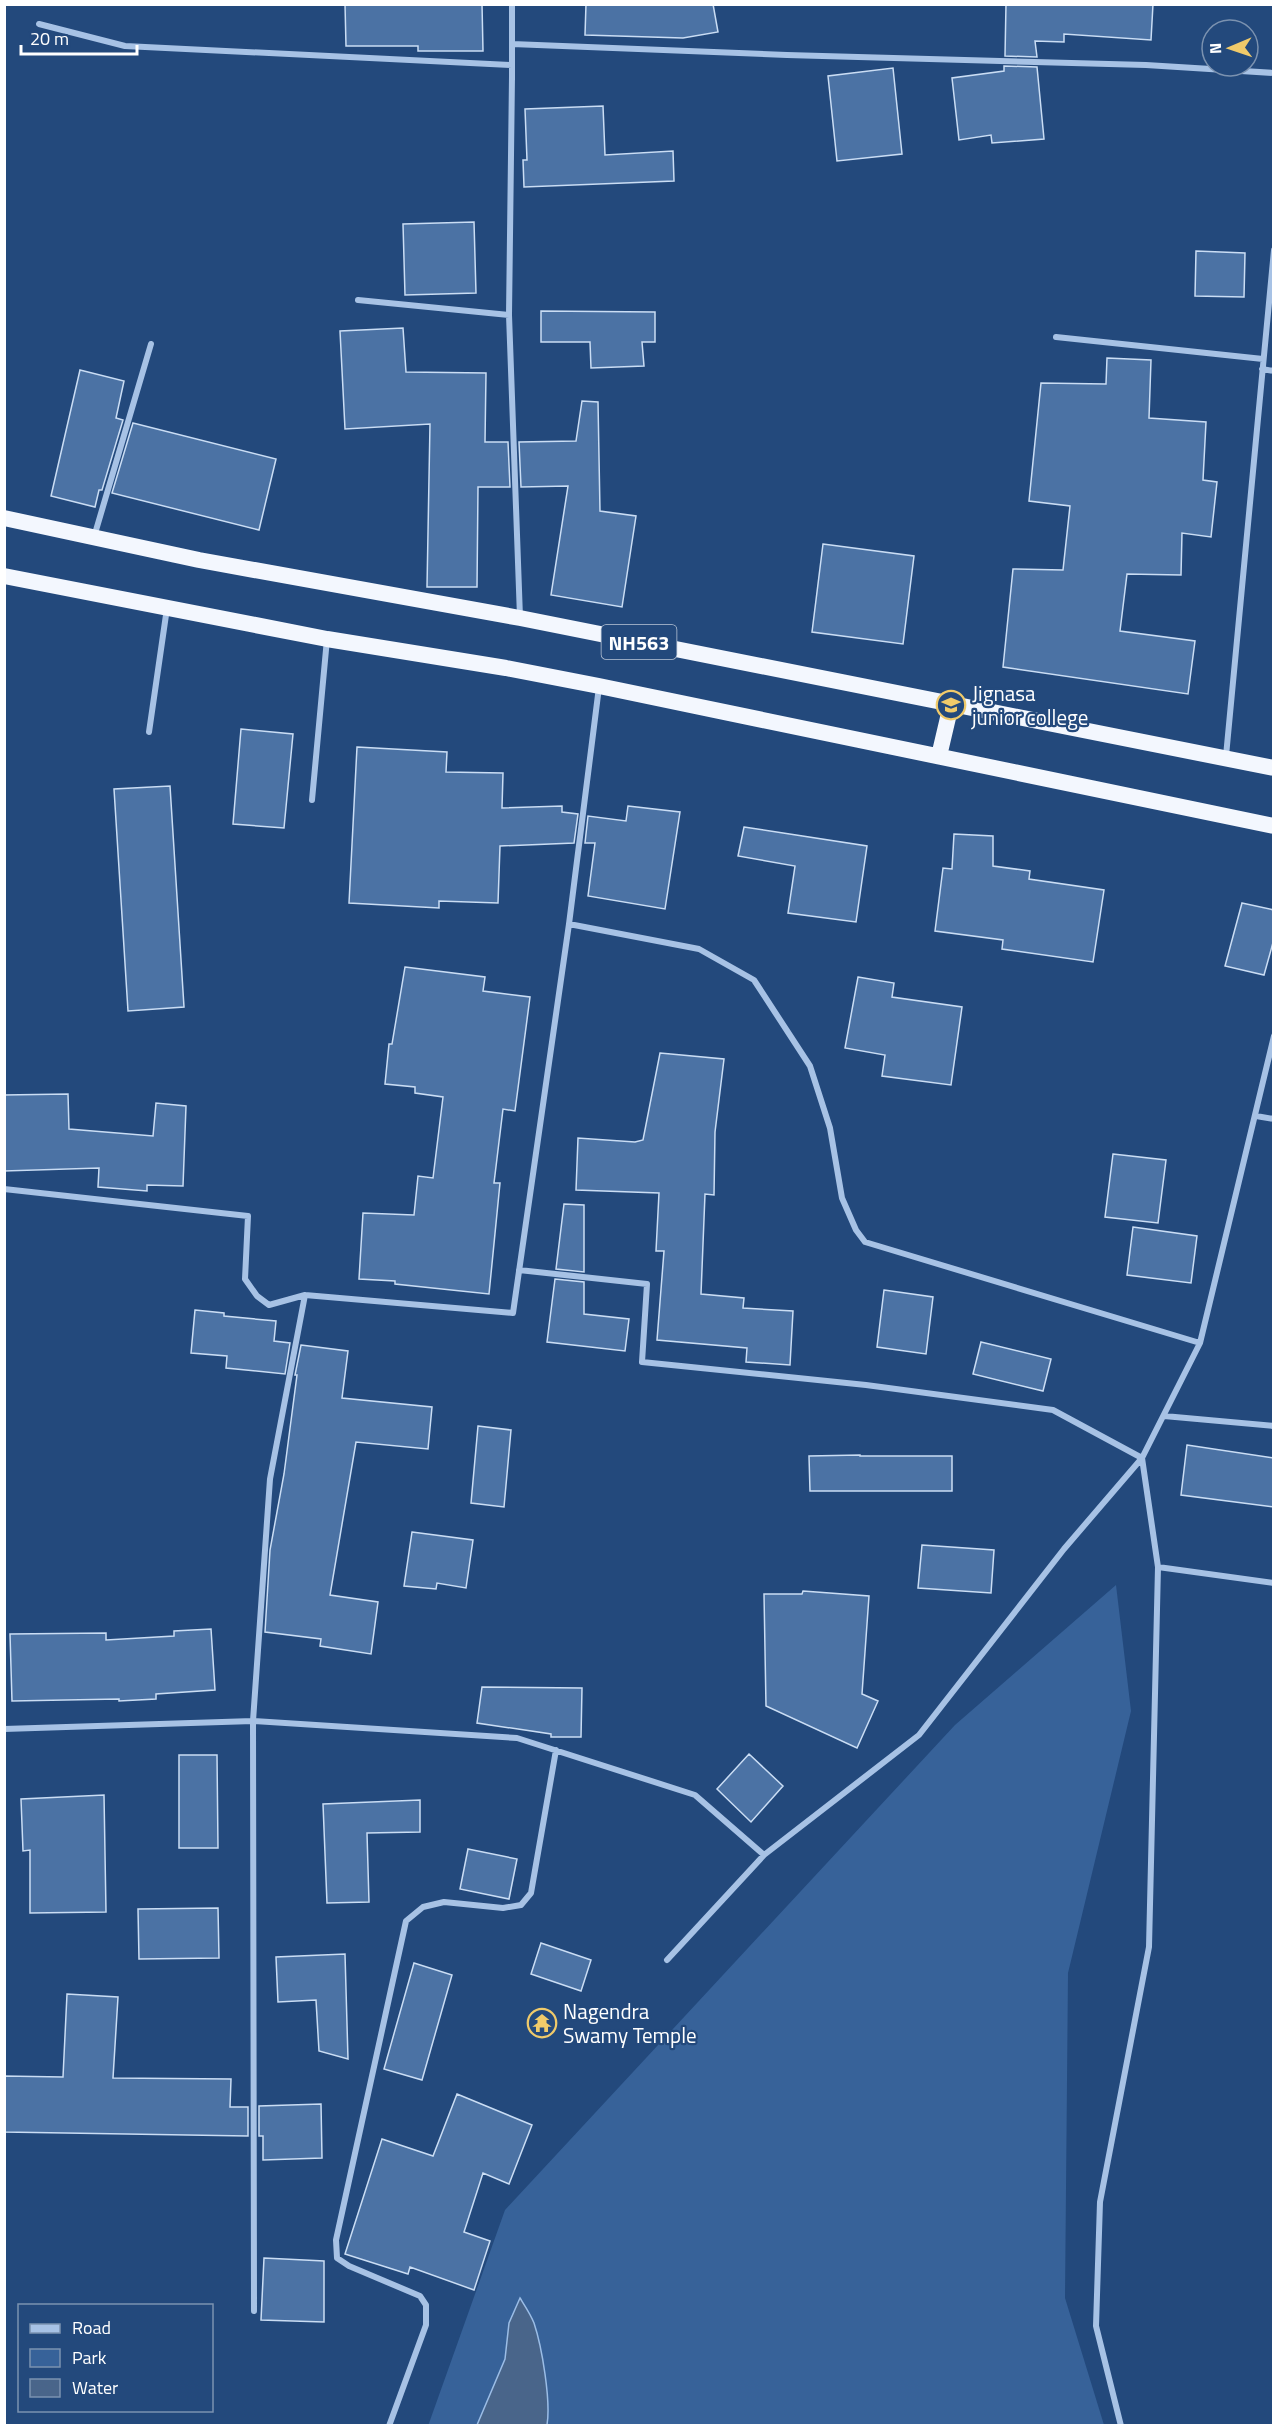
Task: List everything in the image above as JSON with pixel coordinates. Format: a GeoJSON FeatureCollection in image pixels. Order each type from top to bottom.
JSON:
{"type":"FeatureCollection","features":[{"type":"Feature","properties":{"kind":"highway","name":"NH563"},"geometry":{"type":"LineString","coordinates":[[4,518],[199,560],[520,618],[1274,768]]}},
{"type":"Feature","properties":{"kind":"highway","name":"NH563"},"geometry":{"type":"LineString","coordinates":[[4,576],[327,639],[506,668],[599,686],[1274,826]]}},
{"type":"Feature","properties":{"kind":"highway"},"geometry":{"type":"LineString","coordinates":[[939,756],[951,705]]}},
{"type":"Feature","properties":{"kind":"street"},"geometry":{"type":"LineString","coordinates":[[512,4],[512,80]]}},
{"type":"Feature","properties":{"kind":"street"},"geometry":{"type":"LineString","coordinates":[[39,24],[125,46],[512,65]]}},
{"type":"Feature","properties":{"kind":"street"},"geometry":{"type":"LineString","coordinates":[[512,44],[787,55],[1111,64],[1274,73]]}},
{"type":"Feature","properties":{"kind":"street"},"geometry":{"type":"LineString","coordinates":[[512,44],[509,315],[520,618]]}},
{"type":"Feature","properties":{"kind":"street"},"geometry":{"type":"LineString","coordinates":[[1226,760],[1274,250]]}},
{"type":"Feature","properties":{"kind":"street"},"geometry":{"type":"LineString","coordinates":[[358,300],[509,315]]}},
{"type":"Feature","properties":{"kind":"street"},"geometry":{"type":"LineString","coordinates":[[1056,337],[1263,359]]}},
{"type":"Feature","properties":{"kind":"street"},"geometry":{"type":"LineString","coordinates":[[94,537],[151,344]]}},
{"type":"Feature","properties":{"kind":"street"},"geometry":{"type":"LineString","coordinates":[[1262,369],[1274,371]]}},
{"type":"Feature","properties":{"kind":"street"},"geometry":{"type":"LineString","coordinates":[[149,732],[167,608]]}},
{"type":"Feature","properties":{"kind":"street"},"geometry":{"type":"LineString","coordinates":[[312,800],[327,639]]}},
{"type":"Feature","properties":{"kind":"street"},"geometry":{"type":"LineString","coordinates":[[4,1189],[248,1216],[245,1279],[257,1296],[269,1305],[304,1295],[513,1313],[569,924],[599,686]]}},
{"type":"Feature","properties":{"kind":"street"},"geometry":{"type":"LineString","coordinates":[[569,924],[699,949],[754,980],[810,1066],[830,1128],[842,1198],[856,1230],[865,1242],[1200,1343]]}},
{"type":"Feature","properties":{"kind":"street"},"geometry":{"type":"LineString","coordinates":[[667,1960],[764,1855],[919,1735],[1064,1549],[1143,1458],[1200,1343],[1274,1036]]}},
{"type":"Feature","properties":{"kind":"street"},"geometry":{"type":"LineString","coordinates":[[1256,1116],[1274,1119]]}},
{"type":"Feature","properties":{"kind":"street"},"geometry":{"type":"LineString","coordinates":[[519,1270],[647,1284],[642,1362],[866,1385],[1053,1410],[1143,1458]]}},
{"type":"Feature","properties":{"kind":"street"},"geometry":{"type":"LineString","coordinates":[[254,2311],[253,1721],[270,1479],[304,1295]]}},
{"type":"Feature","properties":{"kind":"street"},"geometry":{"type":"LineString","coordinates":[[1164,1416],[1274,1425]]}},
{"type":"Feature","properties":{"kind":"street"},"geometry":{"type":"LineString","coordinates":[[1121,2426],[1096,2326],[1100,2202],[1149,1947],[1158,1567],[1143,1458]]}},
{"type":"Feature","properties":{"kind":"street"},"geometry":{"type":"LineString","coordinates":[[1158,1567],[1274,1583]]}},
{"type":"Feature","properties":{"kind":"street"},"geometry":{"type":"LineString","coordinates":[[4,1729],[253,1721],[517,1738],[695,1795],[764,1855]]}},
{"type":"Feature","properties":{"kind":"street"},"geometry":{"type":"LineString","coordinates":[[389,2426],[426,2325],[426,2305],[420,2296],[349,2266],[337,2258],[336,2240],[406,1921],[423,1907],[444,1902],[503,1908],[521,1905],[531,1893],[556,1750]]}},
{"type":"Feature","properties":{"kind":"green space"},"geometry":{"type":"Polygon","coordinates":[[[1116,1585],[1131,1711],[1068,1973],[1065,2298],[1104,2425],[428,2426],[505,2210],[955,1725],[1116,1585]]]}},
{"type":"Feature","properties":{"kind":"water"},"geometry":{"type":"Polygon","coordinates":[[[520,2298],[533,2320],[540,2346],[547,2389],[547,2425],[477,2425],[505,2359],[509,2323],[520,2298]]]}},
{"type":"Feature","properties":{"kind":"building"},"geometry":{"type":"Polygon","coordinates":[[[345,4],[482,4],[483,51],[418,51],[418,46],[346,46],[345,4]]]}},
{"type":"Feature","properties":{"kind":"building"},"geometry":{"type":"Polygon","coordinates":[[[586,4],[713,4],[718,32],[683,38],[585,35],[586,4]]]}},
{"type":"Feature","properties":{"kind":"building"},"geometry":{"type":"Polygon","coordinates":[[[1006,4],[1153,4],[1151,40],[1064,34],[1064,42],[1035,41],[1037,57],[1005,56],[1006,4]]]}},
{"type":"Feature","properties":{"kind":"building"},"geometry":{"type":"Polygon","coordinates":[[[1004,66],[1037,67],[1044,139],[992,143],[991,135],[959,140],[952,78],[1004,71],[1004,66]]]}},
{"type":"Feature","properties":{"kind":"building"},"geometry":{"type":"Polygon","coordinates":[[[893,68],[902,154],[837,161],[828,76],[893,68]]]}},
{"type":"Feature","properties":{"kind":"building"},"geometry":{"type":"Polygon","coordinates":[[[603,106],[605,155],[673,151],[674,181],[524,187],[523,160],[527,160],[525,109],[603,106]]]}},
{"type":"Feature","properties":{"kind":"building"},"geometry":{"type":"Polygon","coordinates":[[[474,222],[476,293],[405,295],[403,224],[474,222]]]}},
{"type":"Feature","properties":{"kind":"building"},"geometry":{"type":"Polygon","coordinates":[[[1196,251],[1245,253],[1244,297],[1195,296],[1196,251]]]}},
{"type":"Feature","properties":{"kind":"building"},"geometry":{"type":"Polygon","coordinates":[[[541,311],[655,312],[655,342],[642,342],[644,366],[591,368],[590,342],[541,342],[541,311]]]}},
{"type":"Feature","properties":{"kind":"building"},"geometry":{"type":"Polygon","coordinates":[[[403,328],[406,372],[486,373],[485,442],[508,442],[510,487],[478,487],[477,587],[427,587],[430,424],[345,429],[340,331],[403,328]]]}},
{"type":"Feature","properties":{"kind":"building"},"geometry":{"type":"Polygon","coordinates":[[[1107,358],[1151,360],[1149,418],[1206,422],[1203,480],[1217,482],[1211,537],[1182,533],[1181,575],[1127,574],[1120,631],[1195,641],[1188,694],[1003,667],[1013,569],[1063,570],[1070,506],[1029,501],[1041,383],[1106,384],[1107,358]]]}},
{"type":"Feature","properties":{"kind":"building"},"geometry":{"type":"Polygon","coordinates":[[[80,370],[124,381],[116,418],[123,420],[95,507],[51,496],[80,370]]]}},
{"type":"Feature","properties":{"kind":"building"},"geometry":{"type":"Polygon","coordinates":[[[582,401],[598,402],[600,511],[636,516],[622,607],[551,595],[568,486],[521,487],[519,442],[576,441],[582,401]]]}},
{"type":"Feature","properties":{"kind":"building"},"geometry":{"type":"Polygon","coordinates":[[[133,423],[276,459],[259,530],[112,493],[133,423]]]}},
{"type":"Feature","properties":{"kind":"building"},"geometry":{"type":"Polygon","coordinates":[[[823,544],[914,556],[903,644],[812,632],[823,544]]]}},
{"type":"Feature","properties":{"kind":"building"},"geometry":{"type":"Polygon","coordinates":[[[241,729],[293,734],[284,828],[233,824],[241,729]]]}},
{"type":"Feature","properties":{"kind":"building"},"geometry":{"type":"Polygon","coordinates":[[[357,747],[447,752],[446,772],[503,773],[502,808],[562,806],[562,812],[578,814],[574,843],[500,846],[498,903],[439,901],[439,908],[349,903],[357,747]]]}},
{"type":"Feature","properties":{"kind":"building"},"geometry":{"type":"Polygon","coordinates":[[[170,786],[184,1007],[128,1011],[114,789],[170,786]]]}},
{"type":"Feature","properties":{"kind":"building"},"geometry":{"type":"Polygon","coordinates":[[[628,806],[680,812],[665,909],[588,896],[595,843],[585,843],[588,816],[626,821],[628,806]]]}},
{"type":"Feature","properties":{"kind":"building"},"geometry":{"type":"Polygon","coordinates":[[[744,827],[867,846],[856,922],[788,913],[795,866],[738,856],[744,827]]]}},
{"type":"Feature","properties":{"kind":"building"},"geometry":{"type":"Polygon","coordinates":[[[954,834],[993,836],[993,866],[1030,871],[1029,879],[1104,890],[1093,962],[1002,949],[1003,940],[935,931],[943,868],[952,869],[954,834]]]}},
{"type":"Feature","properties":{"kind":"building"},"geometry":{"type":"Polygon","coordinates":[[[1242,903],[1274,910],[1274,939],[1264,975],[1225,966],[1242,903]]]}},
{"type":"Feature","properties":{"kind":"building"},"geometry":{"type":"Polygon","coordinates":[[[405,967],[485,977],[483,991],[530,997],[515,1111],[503,1109],[494,1183],[500,1183],[489,1294],[395,1284],[395,1281],[359,1279],[363,1213],[414,1215],[418,1176],[433,1178],[443,1097],[415,1093],[415,1087],[385,1084],[389,1044],[392,1044],[405,967]]]}},
{"type":"Feature","properties":{"kind":"building"},"geometry":{"type":"Polygon","coordinates":[[[858,977],[894,983],[892,997],[962,1007],[951,1085],[882,1076],[885,1055],[845,1048],[858,977]]]}},
{"type":"Feature","properties":{"kind":"building"},"geometry":{"type":"Polygon","coordinates":[[[660,1053],[724,1059],[715,1132],[714,1195],[705,1194],[701,1294],[744,1298],[743,1308],[793,1311],[790,1365],[746,1362],[747,1348],[657,1340],[664,1251],[656,1251],[659,1193],[576,1190],[578,1138],[635,1142],[643,1140],[660,1053]]]}},
{"type":"Feature","properties":{"kind":"building"},"geometry":{"type":"Polygon","coordinates":[[[68,1094],[69,1129],[153,1136],[156,1103],[186,1106],[183,1186],[147,1185],[147,1191],[98,1187],[99,1168],[4,1171],[4,1095],[68,1094]]]}},
{"type":"Feature","properties":{"kind":"building"},"geometry":{"type":"Polygon","coordinates":[[[1113,1154],[1166,1160],[1158,1223],[1105,1217],[1113,1154]]]}},
{"type":"Feature","properties":{"kind":"building"},"geometry":{"type":"Polygon","coordinates":[[[564,1204],[584,1205],[584,1272],[556,1269],[564,1204]]]}},
{"type":"Feature","properties":{"kind":"building"},"geometry":{"type":"Polygon","coordinates":[[[1133,1227],[1197,1236],[1191,1283],[1127,1275],[1133,1227]]]}},
{"type":"Feature","properties":{"kind":"building"},"geometry":{"type":"Polygon","coordinates":[[[555,1279],[584,1282],[584,1314],[629,1319],[625,1351],[547,1342],[555,1279]]]}},
{"type":"Feature","properties":{"kind":"building"},"geometry":{"type":"Polygon","coordinates":[[[884,1290],[933,1297],[926,1354],[877,1347],[884,1290]]]}},
{"type":"Feature","properties":{"kind":"building"},"geometry":{"type":"Polygon","coordinates":[[[195,1310],[224,1313],[224,1316],[276,1321],[274,1341],[290,1343],[285,1374],[226,1368],[227,1356],[191,1353],[195,1310]]]}},
{"type":"Feature","properties":{"kind":"building"},"geometry":{"type":"Polygon","coordinates":[[[981,1342],[1051,1359],[1043,1391],[973,1374],[981,1342]]]}},
{"type":"Feature","properties":{"kind":"building"},"geometry":{"type":"Polygon","coordinates":[[[301,1345],[348,1351],[342,1398],[432,1407],[428,1449],[356,1442],[330,1595],[378,1602],[371,1654],[320,1646],[321,1639],[265,1632],[270,1550],[284,1474],[297,1375],[295,1375],[301,1345]]]}},
{"type":"Feature","properties":{"kind":"building"},"geometry":{"type":"Polygon","coordinates":[[[478,1426],[511,1430],[504,1507],[471,1503],[478,1426]]]}},
{"type":"Feature","properties":{"kind":"building"},"geometry":{"type":"Polygon","coordinates":[[[1187,1445],[1274,1458],[1274,1507],[1181,1495],[1187,1445]]]}},
{"type":"Feature","properties":{"kind":"building"},"geometry":{"type":"Polygon","coordinates":[[[809,1456],[952,1456],[952,1491],[810,1491],[809,1456]]]}},
{"type":"Feature","properties":{"kind":"building"},"geometry":{"type":"Polygon","coordinates":[[[412,1532],[473,1540],[466,1588],[437,1583],[436,1589],[404,1586],[412,1532]]]}},
{"type":"Feature","properties":{"kind":"building"},"geometry":{"type":"Polygon","coordinates":[[[922,1545],[994,1550],[991,1593],[918,1588],[922,1545]]]}},
{"type":"Feature","properties":{"kind":"building"},"geometry":{"type":"Polygon","coordinates":[[[803,1591],[869,1596],[862,1694],[878,1701],[857,1748],[766,1706],[764,1594],[802,1594],[803,1591]]]}},
{"type":"Feature","properties":{"kind":"building"},"geometry":{"type":"Polygon","coordinates":[[[211,1629],[215,1690],[156,1694],[156,1699],[12,1701],[10,1634],[106,1633],[106,1640],[174,1636],[174,1631],[211,1629]]]}},
{"type":"Feature","properties":{"kind":"building"},"geometry":{"type":"Polygon","coordinates":[[[482,1687],[582,1688],[581,1737],[551,1737],[551,1734],[477,1723],[482,1687]]]}},
{"type":"Feature","properties":{"kind":"building"},"geometry":{"type":"Polygon","coordinates":[[[749,1754],[783,1786],[751,1822],[717,1789],[749,1754]]]}},
{"type":"Feature","properties":{"kind":"building"},"geometry":{"type":"Polygon","coordinates":[[[179,1755],[217,1755],[218,1848],[179,1848],[179,1755]]]}},
{"type":"Feature","properties":{"kind":"building"},"geometry":{"type":"Polygon","coordinates":[[[104,1795],[106,1912],[30,1913],[30,1850],[23,1851],[21,1799],[104,1795]]]}},
{"type":"Feature","properties":{"kind":"building"},"geometry":{"type":"Polygon","coordinates":[[[420,1800],[420,1832],[367,1833],[369,1902],[327,1903],[323,1804],[420,1800]]]}},
{"type":"Feature","properties":{"kind":"building"},"geometry":{"type":"Polygon","coordinates":[[[468,1849],[517,1859],[509,1899],[460,1889],[468,1849]]]}},
{"type":"Feature","properties":{"kind":"building"},"geometry":{"type":"Polygon","coordinates":[[[218,1908],[219,1958],[139,1959],[138,1909],[218,1908]]]}},
{"type":"Feature","properties":{"kind":"building"},"geometry":{"type":"Polygon","coordinates":[[[541,1943],[591,1960],[581,1991],[531,1974],[541,1943]]]}},
{"type":"Feature","properties":{"kind":"building"},"geometry":{"type":"Polygon","coordinates":[[[345,1954],[348,2059],[319,2051],[316,2000],[278,2002],[276,1957],[345,1954]]]}},
{"type":"Feature","properties":{"kind":"building"},"geometry":{"type":"Polygon","coordinates":[[[414,1963],[452,1975],[422,2080],[384,2069],[414,1963]]]}},
{"type":"Feature","properties":{"kind":"building"},"geometry":{"type":"Polygon","coordinates":[[[67,1994],[118,1997],[113,2078],[231,2079],[230,2107],[248,2107],[248,2136],[4,2132],[4,2076],[63,2077],[67,1994]]]}},
{"type":"Feature","properties":{"kind":"building"},"geometry":{"type":"Polygon","coordinates":[[[457,2094],[532,2125],[509,2184],[483,2173],[464,2232],[490,2241],[474,2290],[410,2267],[408,2274],[345,2254],[382,2139],[433,2156],[457,2094]]]}},
{"type":"Feature","properties":{"kind":"building"},"geometry":{"type":"Polygon","coordinates":[[[321,2104],[322,2158],[263,2160],[263,2136],[259,2136],[259,2106],[321,2104]]]}},
{"type":"Feature","properties":{"kind":"building"},"geometry":{"type":"Polygon","coordinates":[[[264,2258],[324,2261],[324,2322],[261,2320],[264,2258]]]}},
{"type":"Feature","properties":{"kind":"place","name":"Jignasa junior college"},"geometry":{"type":"Point","coordinates":[951,705]}},
{"type":"Feature","properties":{"kind":"place","name":"Nagendra Swamy Temple"},"geometry":{"type":"Point","coordinates":[542,2023]}}]}
